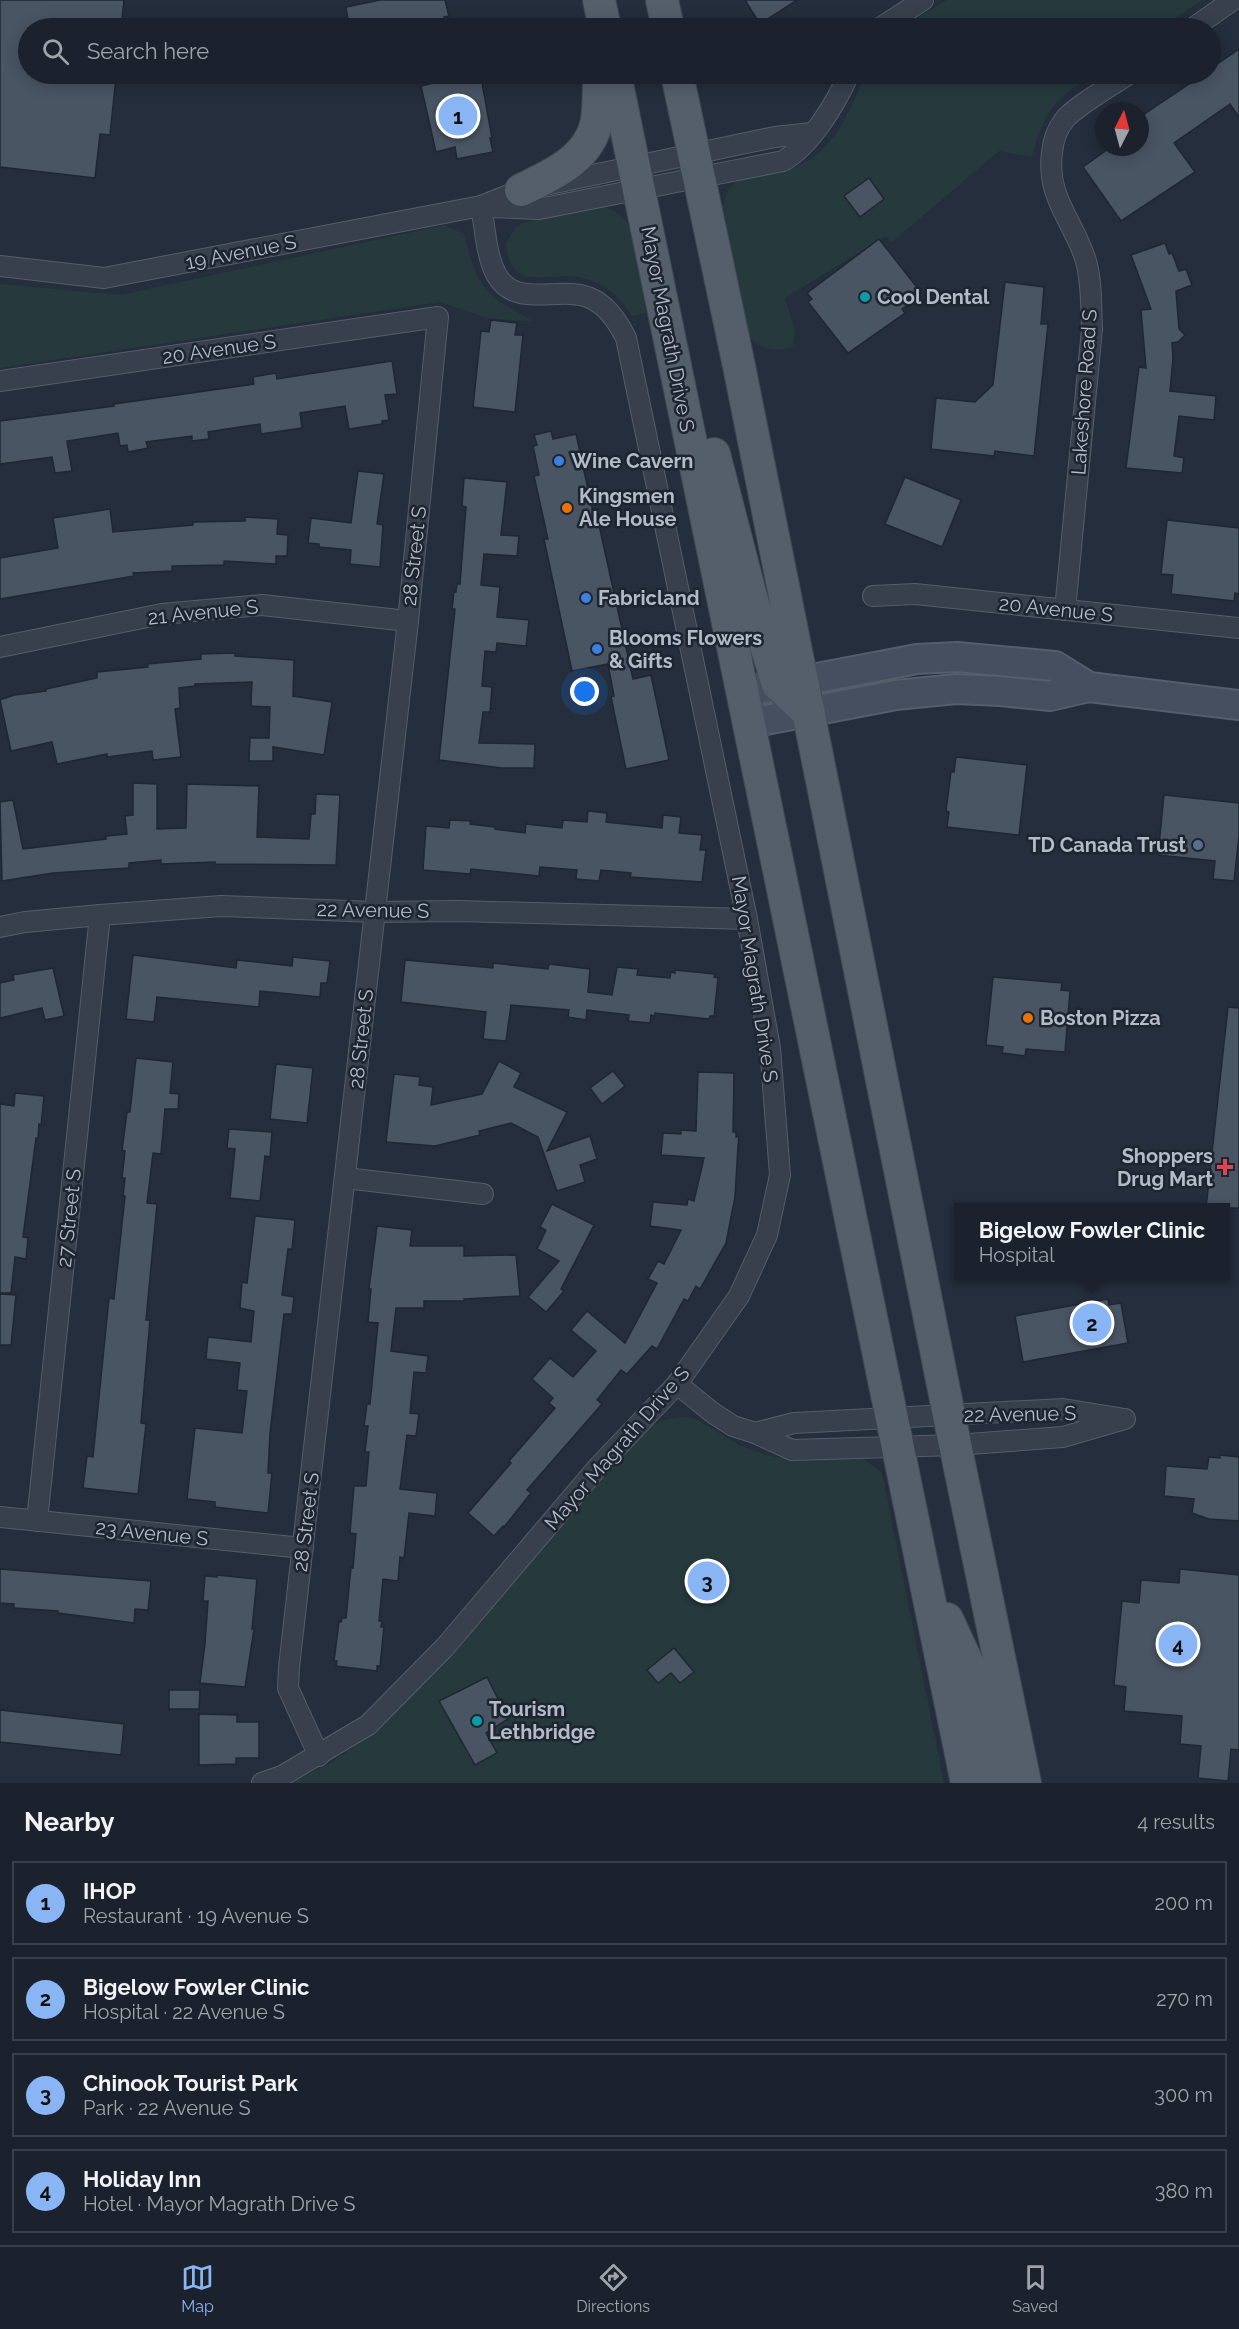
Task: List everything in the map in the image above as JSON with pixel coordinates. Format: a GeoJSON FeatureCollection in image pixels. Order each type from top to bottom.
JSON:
{"type":"FeatureCollection","features":[{"type":"Feature","properties":{"kind":"main road"},"geometry":{"type":"LineString","coordinates":[[662,0],[666,18]]}},
{"type":"Feature","properties":{"kind":"main road"},"geometry":{"type":"LineString","coordinates":[[521,190],[566,168],[590,141],[597,121],[599,84]]}},
{"type":"Feature","properties":{"kind":"main road","name":"Mayor Magrath Drive S"},"geometry":{"type":"LineString","coordinates":[[617,84],[967,1783]]}},
{"type":"Feature","properties":{"kind":"main road"},"geometry":{"type":"LineString","coordinates":[[679,84],[697,165],[789,682]]}},
{"type":"Feature","properties":{"kind":"main road"},"geometry":{"type":"LineString","coordinates":[[670,343],[702,406],[751,597],[789,682],[809,713],[1025,1783]]}},
{"type":"Feature","properties":{"kind":"main road"},"geometry":{"type":"LineString","coordinates":[[923,1566],[978,1686],[998,1783]]}},
{"type":"Feature","properties":{"kind":"main road"},"geometry":{"type":"LineString","coordinates":[[933,1612],[934,1665],[953,1783]]}},
{"type":"Feature","properties":{"kind":"main road"},"geometry":{"type":"LineString","coordinates":[[991,1616],[1036,1783]]}},
{"type":"Feature","properties":{"kind":"street"},"geometry":{"type":"LineString","coordinates":[[895,18],[922,0]]}},
{"type":"Feature","properties":{"kind":"street"},"geometry":{"type":"LineString","coordinates":[[1207,18],[1233,0]]}},
{"type":"Feature","properties":{"kind":"street","name":"19 Avenue S"},"geometry":{"type":"LineString","coordinates":[[0,266],[104,278],[481,206],[521,190],[638,177],[697,165],[783,161],[796,154],[832,108],[844,84]]}},
{"type":"Feature","properties":{"kind":"street","name":"Lakeshore Road S"},"geometry":{"type":"LineString","coordinates":[[1065,610],[1092,329],[1090,284],[1086,261],[1055,193],[1050,164],[1057,130],[1066,117],[1114,84]]}},
{"type":"Feature","properties":{"kind":"street","name":"19 Avenue S"},"geometry":{"type":"LineString","coordinates":[[481,206],[539,209],[638,177]]}},
{"type":"Feature","properties":{"kind":"street","name":"Mayor Magrath Drive S"},"geometry":{"type":"LineString","coordinates":[[262,1783],[282,1776],[319,1756],[368,1725],[445,1647],[598,1467],[677,1384],[739,1296],[767,1235],[780,1175],[770,1048],[747,919],[626,338],[618,321],[591,298],[575,293],[534,295],[517,292],[506,285],[496,274],[481,206]]}},
{"type":"Feature","properties":{"kind":"street","name":"20 Avenue S"},"geometry":{"type":"LineString","coordinates":[[0,381],[438,317]]}},
{"type":"Feature","properties":{"kind":"street","name":"28 Street S"},"geometry":{"type":"LineString","coordinates":[[319,1756],[288,1688],[408,621],[438,317]]}},
{"type":"Feature","properties":{"kind":"street","name":"20 Avenue S"},"geometry":{"type":"LineString","coordinates":[[873,596],[915,594],[1239,628]]}},
{"type":"Feature","properties":{"kind":"street","name":"21 Avenue S"},"geometry":{"type":"LineString","coordinates":[[0,647],[162,614],[262,604],[408,621]]}},
{"type":"Feature","properties":{"kind":"street"},"geometry":{"type":"LineString","coordinates":[[744,692],[917,659],[957,657],[1055,666],[1089,687]]}},
{"type":"Feature","properties":{"kind":"street"},"geometry":{"type":"LineString","coordinates":[[750,723],[896,695],[956,689],[1050,696],[1089,687],[1239,705]]}},
{"type":"Feature","properties":{"kind":"street","name":"22 Avenue S"},"geometry":{"type":"LineString","coordinates":[[0,927],[25,922],[221,906],[375,912],[459,911],[747,919]]}},
{"type":"Feature","properties":{"kind":"street","name":"27 Street S"},"geometry":{"type":"LineString","coordinates":[[36,1521],[100,915]]}},
{"type":"Feature","properties":{"kind":"street"},"geometry":{"type":"LineString","coordinates":[[345,1178],[483,1194]]}},
{"type":"Feature","properties":{"kind":"street","name":"22 Avenue S"},"geometry":{"type":"LineString","coordinates":[[677,1384],[712,1413],[733,1426],[755,1433],[792,1450],[895,1432],[952,1430],[1063,1409],[1125,1419],[1063,1437],[952,1430],[895,1432],[794,1423],[755,1433]]}},
{"type":"Feature","properties":{"kind":"street","name":"23 Avenue S"},"geometry":{"type":"LineString","coordinates":[[0,1517],[303,1548]]}},
{"type":"Feature","properties":{"kind":"green space"},"geometry":{"type":"Polygon","coordinates":[[[947,0],[1203,0],[1175,18],[917,18],[947,0]]]}},
{"type":"Feature","properties":{"kind":"green space"},"geometry":{"type":"Polygon","coordinates":[[[861,84],[1079,84],[1052,108],[1046,117],[1032,157],[999,151],[891,243],[886,236],[785,298],[795,331],[793,347],[779,350],[768,349],[747,336],[723,207],[726,195],[738,181],[755,175],[790,169],[807,161],[829,142],[842,124],[861,84]]]}},
{"type":"Feature","properties":{"kind":"green space"},"geometry":{"type":"Polygon","coordinates":[[[601,206],[620,215],[632,232],[646,313],[632,316],[622,302],[602,285],[577,277],[530,277],[514,269],[509,259],[506,243],[515,228],[522,223],[601,206]]]}},
{"type":"Feature","properties":{"kind":"green space"},"geometry":{"type":"Polygon","coordinates":[[[445,225],[464,234],[474,267],[486,289],[495,298],[536,322],[487,318],[440,302],[0,368],[0,284],[120,295],[445,225]]]}},
{"type":"Feature","properties":{"kind":"green space"},"geometry":{"type":"Polygon","coordinates":[[[682,1417],[694,1418],[741,1446],[769,1456],[799,1460],[861,1457],[882,1473],[944,1783],[291,1783],[331,1763],[376,1731],[640,1438],[660,1422],[682,1417]]]}},
{"type":"Feature","properties":{"kind":"building"},"geometry":{"type":"Polygon","coordinates":[[[0,0],[124,0],[122,18],[18,18],[18,84],[115,84],[110,135],[100,134],[95,178],[0,167],[0,0]]]}},
{"type":"Feature","properties":{"kind":"building"},"geometry":{"type":"Polygon","coordinates":[[[380,0],[445,0],[449,16],[444,18],[348,18],[346,7],[380,0]]]}},
{"type":"Feature","properties":{"kind":"building"},"geometry":{"type":"Polygon","coordinates":[[[745,0],[797,0],[769,18],[756,18],[745,0]]]}},
{"type":"Feature","properties":{"kind":"building"},"geometry":{"type":"Polygon","coordinates":[[[1239,49],[1239,117],[1230,104],[1174,143],[1195,172],[1121,221],[1083,167],[1098,156],[1149,156],[1149,111],[1189,84],[1221,84],[1221,61],[1239,49]]]}},
{"type":"Feature","properties":{"kind":"building"},"geometry":{"type":"Polygon","coordinates":[[[482,84],[493,152],[457,159],[455,147],[436,152],[421,86],[482,84]]]}},
{"type":"Feature","properties":{"kind":"building"},"geometry":{"type":"Polygon","coordinates":[[[869,178],[884,199],[860,217],[844,196],[869,178]]]}},
{"type":"Feature","properties":{"kind":"building","name":"Cool Dental"},"geometry":{"type":"Polygon","coordinates":[[[879,239],[923,295],[902,309],[905,313],[848,353],[808,302],[812,299],[807,293],[879,239]]]}},
{"type":"Feature","properties":{"kind":"building"},"geometry":{"type":"Polygon","coordinates":[[[1165,243],[1179,271],[1186,269],[1192,285],[1176,291],[1179,329],[1185,335],[1178,342],[1172,343],[1170,391],[1216,396],[1214,420],[1179,416],[1174,456],[1184,458],[1182,473],[1126,468],[1139,367],[1146,368],[1141,310],[1151,309],[1131,255],[1165,243]]]}},
{"type":"Feature","properties":{"kind":"building"},"geometry":{"type":"Polygon","coordinates":[[[1005,282],[1044,287],[1041,324],[1048,324],[1034,456],[995,451],[994,456],[931,449],[936,398],[975,402],[993,385],[1005,282]]]}},
{"type":"Feature","properties":{"kind":"building"},"geometry":{"type":"Polygon","coordinates":[[[491,320],[517,323],[515,335],[523,335],[515,412],[473,407],[481,331],[489,332],[491,320]]]}},
{"type":"Feature","properties":{"kind":"building"},"geometry":{"type":"Polygon","coordinates":[[[392,361],[397,394],[385,395],[389,420],[382,421],[382,424],[349,429],[345,406],[300,413],[302,428],[261,434],[260,424],[208,432],[209,439],[192,441],[192,436],[146,442],[148,448],[128,452],[127,445],[120,446],[118,433],[67,441],[72,471],[55,473],[52,457],[0,464],[0,421],[254,384],[253,377],[276,373],[277,379],[392,361]]]}},
{"type":"Feature","properties":{"kind":"building"},"geometry":{"type":"Polygon","coordinates":[[[551,431],[553,439],[576,434],[633,679],[651,675],[669,760],[626,769],[611,697],[614,696],[608,664],[572,671],[544,539],[548,539],[534,476],[539,475],[533,446],[537,445],[534,435],[551,431]]]}},
{"type":"Feature","properties":{"kind":"building"},"geometry":{"type":"Polygon","coordinates":[[[358,471],[384,474],[377,524],[383,525],[380,567],[350,564],[351,550],[319,547],[319,544],[308,543],[311,518],[351,523],[358,471]]]}},
{"type":"Feature","properties":{"kind":"building"},"geometry":{"type":"Polygon","coordinates":[[[905,477],[961,500],[942,547],[885,524],[905,477]]]}},
{"type":"Feature","properties":{"kind":"building"},"geometry":{"type":"Polygon","coordinates":[[[464,478],[507,482],[501,535],[519,536],[517,556],[484,554],[481,585],[500,587],[497,617],[529,620],[526,646],[497,643],[496,652],[485,651],[482,686],[492,687],[490,712],[483,712],[479,743],[535,744],[534,768],[502,768],[439,760],[455,609],[452,609],[454,592],[456,592],[457,584],[460,584],[466,507],[462,506],[464,478]]]}},
{"type":"Feature","properties":{"kind":"building"},"geometry":{"type":"Polygon","coordinates":[[[110,509],[113,532],[193,525],[193,522],[245,521],[245,517],[278,519],[277,534],[288,535],[287,556],[276,556],[276,564],[224,561],[224,565],[172,566],[172,571],[133,573],[134,576],[0,599],[0,558],[58,548],[53,518],[110,509]]]}},
{"type":"Feature","properties":{"kind":"building"},"geometry":{"type":"Polygon","coordinates":[[[1167,520],[1239,528],[1239,594],[1235,593],[1234,601],[1171,594],[1173,575],[1161,574],[1167,520]]]}},
{"type":"Feature","properties":{"kind":"building"},"geometry":{"type":"Polygon","coordinates":[[[235,653],[235,656],[294,660],[293,696],[332,702],[324,755],[273,747],[273,761],[249,761],[250,738],[269,738],[270,707],[251,706],[252,682],[195,684],[195,686],[179,688],[180,708],[175,709],[181,757],[153,760],[152,751],[107,757],[107,754],[57,764],[52,742],[11,751],[0,700],[97,678],[97,672],[201,659],[201,654],[235,653]]]}},
{"type":"Feature","properties":{"kind":"building"},"geometry":{"type":"Polygon","coordinates":[[[956,757],[1027,765],[1019,835],[947,827],[949,812],[946,811],[951,772],[954,772],[956,757]]]}},
{"type":"Feature","properties":{"kind":"building"},"geometry":{"type":"Polygon","coordinates":[[[133,783],[157,784],[157,829],[186,828],[187,784],[259,786],[257,837],[309,839],[311,814],[315,814],[316,794],[340,795],[336,865],[215,864],[215,862],[161,864],[161,860],[129,863],[129,868],[53,873],[2,881],[0,802],[13,800],[23,849],[106,839],[106,836],[127,834],[125,816],[133,815],[133,783]]]}},
{"type":"Feature","properties":{"kind":"building","name":"TD Canada Trust"},"geometry":{"type":"Polygon","coordinates":[[[1164,795],[1239,803],[1239,836],[1234,881],[1213,879],[1215,861],[1158,855],[1164,795]]]}},
{"type":"Feature","properties":{"kind":"building"},"geometry":{"type":"Polygon","coordinates":[[[588,811],[607,813],[606,822],[662,828],[663,815],[681,817],[679,833],[702,835],[700,850],[706,850],[702,882],[630,877],[631,873],[601,870],[599,881],[576,879],[577,870],[540,867],[539,876],[471,869],[470,874],[423,870],[426,826],[449,828],[450,820],[471,821],[470,824],[525,833],[526,824],[562,828],[563,820],[587,822],[588,811]]]}},
{"type":"Feature","properties":{"kind":"building"},"geometry":{"type":"Polygon","coordinates":[[[133,955],[236,968],[237,960],[292,966],[293,957],[330,961],[327,983],[321,983],[320,997],[260,991],[259,1007],[157,997],[154,1022],[126,1019],[133,955]]]}},
{"type":"Feature","properties":{"kind":"building"},"geometry":{"type":"Polygon","coordinates":[[[405,960],[493,968],[493,963],[548,969],[549,964],[590,969],[588,992],[612,995],[617,967],[638,969],[637,975],[670,978],[671,972],[675,973],[675,970],[715,974],[714,977],[718,978],[714,1016],[710,1016],[709,1019],[655,1013],[655,1016],[651,1015],[650,1023],[628,1021],[629,1015],[587,1010],[586,1020],[568,1017],[569,1010],[511,1005],[506,1041],[483,1039],[486,1012],[401,1002],[405,960]]]}},
{"type":"Feature","properties":{"kind":"building"},"geometry":{"type":"Polygon","coordinates":[[[53,968],[64,1016],[45,1020],[42,1008],[0,1018],[0,983],[14,980],[13,975],[53,968]]]}},
{"type":"Feature","properties":{"kind":"building","name":"Boston Pizza"},"geometry":{"type":"Polygon","coordinates":[[[993,977],[1062,983],[1061,990],[1070,991],[1065,1052],[1026,1049],[1025,1056],[1002,1053],[1003,1047],[986,1045],[993,977]]]}},
{"type":"Feature","properties":{"kind":"building"},"geometry":{"type":"Polygon","coordinates":[[[1228,1007],[1239,1008],[1239,1208],[1230,1208],[1230,1203],[1207,1203],[1228,1007]]]}},
{"type":"Feature","properties":{"kind":"building"},"geometry":{"type":"Polygon","coordinates":[[[136,1058],[173,1062],[170,1093],[179,1094],[178,1109],[165,1109],[161,1154],[153,1153],[147,1203],[157,1204],[146,1320],[150,1320],[141,1423],[146,1424],[138,1494],[83,1488],[87,1456],[93,1457],[109,1298],[114,1299],[125,1196],[123,1196],[125,1178],[122,1178],[125,1151],[122,1150],[127,1112],[130,1112],[136,1058]]]}},
{"type":"Feature","properties":{"kind":"building"},"geometry":{"type":"Polygon","coordinates":[[[499,1061],[521,1073],[514,1087],[567,1112],[547,1151],[590,1136],[597,1159],[580,1165],[585,1182],[557,1191],[538,1137],[511,1123],[479,1131],[480,1135],[435,1146],[386,1142],[394,1074],[420,1077],[419,1085],[433,1087],[431,1105],[482,1094],[499,1061]]]}},
{"type":"Feature","properties":{"kind":"building"},"geometry":{"type":"Polygon","coordinates":[[[276,1064],[313,1068],[307,1123],[270,1119],[276,1064]]]}},
{"type":"Feature","properties":{"kind":"building"},"geometry":{"type":"Polygon","coordinates":[[[613,1071],[625,1086],[602,1104],[590,1088],[613,1071]]]}},
{"type":"Feature","properties":{"kind":"building"},"geometry":{"type":"Polygon","coordinates":[[[698,1072],[734,1073],[733,1132],[736,1132],[736,1137],[739,1137],[735,1197],[726,1243],[700,1289],[696,1286],[688,1301],[684,1299],[657,1349],[652,1346],[627,1374],[621,1370],[597,1400],[602,1404],[527,1490],[531,1493],[494,1536],[468,1513],[555,1408],[549,1403],[553,1398],[532,1379],[550,1358],[573,1377],[596,1351],[571,1330],[587,1311],[625,1343],[657,1283],[648,1279],[658,1261],[664,1264],[681,1230],[650,1226],[653,1202],[687,1205],[688,1199],[694,1201],[704,1158],[661,1155],[663,1133],[681,1134],[681,1130],[696,1131],[698,1072]]]}},
{"type":"Feature","properties":{"kind":"building"},"geometry":{"type":"Polygon","coordinates":[[[15,1093],[44,1096],[23,1237],[28,1238],[26,1259],[15,1257],[11,1293],[0,1293],[0,1104],[14,1106],[15,1093]]]}},
{"type":"Feature","properties":{"kind":"building"},"geometry":{"type":"Polygon","coordinates":[[[229,1129],[272,1132],[270,1157],[265,1156],[260,1201],[230,1198],[235,1149],[227,1148],[229,1129]]]}},
{"type":"Feature","properties":{"kind":"building"},"geometry":{"type":"Polygon","coordinates":[[[552,1204],[594,1225],[561,1289],[564,1291],[546,1312],[528,1297],[559,1261],[537,1249],[546,1230],[540,1227],[552,1204]]]}},
{"type":"Feature","properties":{"kind":"building"},"geometry":{"type":"Polygon","coordinates":[[[255,1216],[295,1220],[292,1249],[288,1249],[282,1295],[294,1297],[292,1314],[284,1314],[270,1433],[268,1473],[272,1473],[268,1513],[215,1507],[215,1502],[187,1499],[195,1428],[242,1433],[247,1391],[237,1390],[240,1363],[206,1359],[208,1337],[251,1342],[254,1311],[240,1308],[242,1282],[247,1283],[255,1216]]]}},
{"type":"Feature","properties":{"kind":"building"},"geometry":{"type":"Polygon","coordinates":[[[377,1226],[412,1230],[410,1246],[464,1246],[464,1256],[516,1255],[520,1296],[464,1299],[464,1301],[424,1301],[424,1308],[396,1308],[391,1351],[428,1356],[426,1373],[414,1372],[410,1413],[419,1414],[416,1436],[407,1435],[400,1489],[437,1493],[435,1516],[409,1513],[404,1558],[400,1557],[398,1581],[383,1579],[379,1621],[382,1621],[381,1627],[384,1627],[380,1666],[377,1666],[377,1671],[336,1666],[337,1661],[334,1661],[339,1622],[342,1618],[346,1618],[351,1567],[353,1568],[356,1534],[350,1533],[354,1486],[366,1486],[369,1452],[365,1452],[368,1426],[364,1426],[367,1404],[370,1404],[378,1323],[368,1322],[371,1289],[369,1289],[377,1226]]]}},
{"type":"Feature","properties":{"kind":"building"},"geometry":{"type":"Polygon","coordinates":[[[0,1294],[16,1295],[11,1345],[0,1345],[0,1294]]]}},
{"type":"Feature","properties":{"kind":"building"},"geometry":{"type":"Polygon","coordinates":[[[1108,1299],[1109,1305],[1121,1303],[1128,1343],[1023,1362],[1015,1316],[1108,1299]]]}},
{"type":"Feature","properties":{"kind":"building"},"geometry":{"type":"Polygon","coordinates":[[[1220,1455],[1239,1457],[1239,1521],[1209,1519],[1192,1513],[1194,1499],[1164,1496],[1166,1466],[1207,1469],[1209,1457],[1220,1458],[1220,1455]]]}},
{"type":"Feature","properties":{"kind":"building"},"geometry":{"type":"Polygon","coordinates":[[[0,1569],[151,1581],[148,1610],[135,1609],[134,1623],[58,1613],[58,1611],[14,1608],[14,1604],[0,1603],[0,1569]]]}},
{"type":"Feature","properties":{"kind":"building"},"geometry":{"type":"Polygon","coordinates":[[[1180,1569],[1239,1575],[1239,1750],[1231,1749],[1228,1781],[1198,1778],[1201,1746],[1180,1744],[1182,1716],[1124,1711],[1126,1687],[1114,1685],[1122,1601],[1139,1603],[1141,1580],[1179,1583],[1180,1569]]]}},
{"type":"Feature","properties":{"kind":"building"},"geometry":{"type":"Polygon","coordinates":[[[217,1575],[257,1579],[252,1629],[254,1629],[245,1687],[200,1683],[208,1601],[203,1601],[205,1576],[217,1577],[217,1575]]]}},
{"type":"Feature","properties":{"kind":"building"},"geometry":{"type":"Polygon","coordinates":[[[674,1648],[694,1672],[680,1683],[671,1673],[658,1683],[647,1670],[674,1648]]]}},
{"type":"Feature","properties":{"kind":"building","name":"Tourism Lethbridge"},"geometry":{"type":"Polygon","coordinates":[[[487,1677],[508,1719],[486,1733],[497,1753],[475,1765],[439,1701],[487,1677]]]}},
{"type":"Feature","properties":{"kind":"building"},"geometry":{"type":"Polygon","coordinates":[[[169,1690],[200,1690],[199,1709],[169,1709],[169,1690]]]}},
{"type":"Feature","properties":{"kind":"building"},"geometry":{"type":"Polygon","coordinates":[[[0,1710],[124,1724],[121,1755],[0,1742],[0,1710]]]}},
{"type":"Feature","properties":{"kind":"building"},"geometry":{"type":"Polygon","coordinates":[[[199,1714],[237,1715],[237,1722],[259,1722],[259,1758],[236,1758],[236,1764],[199,1765],[199,1714]]]}},
{"type":"Feature","properties":{"kind":"place","name":"IHOP"},"geometry":{"type":"Point","coordinates":[458,116]}},
{"type":"Feature","properties":{"kind":"place","name":"Cool Dental"},"geometry":{"type":"Point","coordinates":[865,297]}},
{"type":"Feature","properties":{"kind":"place","name":"Wine Cavern"},"geometry":{"type":"Point","coordinates":[559,461]}},
{"type":"Feature","properties":{"kind":"place","name":"Kingsmen Ale House"},"geometry":{"type":"Point","coordinates":[567,508]}},
{"type":"Feature","properties":{"kind":"place","name":"Fabricland"},"geometry":{"type":"Point","coordinates":[586,598]}},
{"type":"Feature","properties":{"kind":"place","name":"Blooms Flowers & Gifts"},"geometry":{"type":"Point","coordinates":[597,649]}},
{"type":"Feature","properties":{"kind":"place","name":"TD Canada Trust"},"geometry":{"type":"Point","coordinates":[1198,845]}},
{"type":"Feature","properties":{"kind":"place","name":"Boston Pizza"},"geometry":{"type":"Point","coordinates":[1028,1018]}},
{"type":"Feature","properties":{"kind":"place","name":"Shoppers Drug Mart"},"geometry":{"type":"Point","coordinates":[1225,1167]}},
{"type":"Feature","properties":{"kind":"place","name":"Bigelow Fowler Clinic"},"geometry":{"type":"Point","coordinates":[1092,1323]}},
{"type":"Feature","properties":{"kind":"place","name":"Chinook Tourist Park"},"geometry":{"type":"Point","coordinates":[707,1581]}},
{"type":"Feature","properties":{"kind":"place","name":"Holiday Inn"},"geometry":{"type":"Point","coordinates":[1178,1644]}},
{"type":"Feature","properties":{"kind":"place","name":"Tourism Lethbridge"},"geometry":{"type":"Point","coordinates":[477,1721]}}]}
